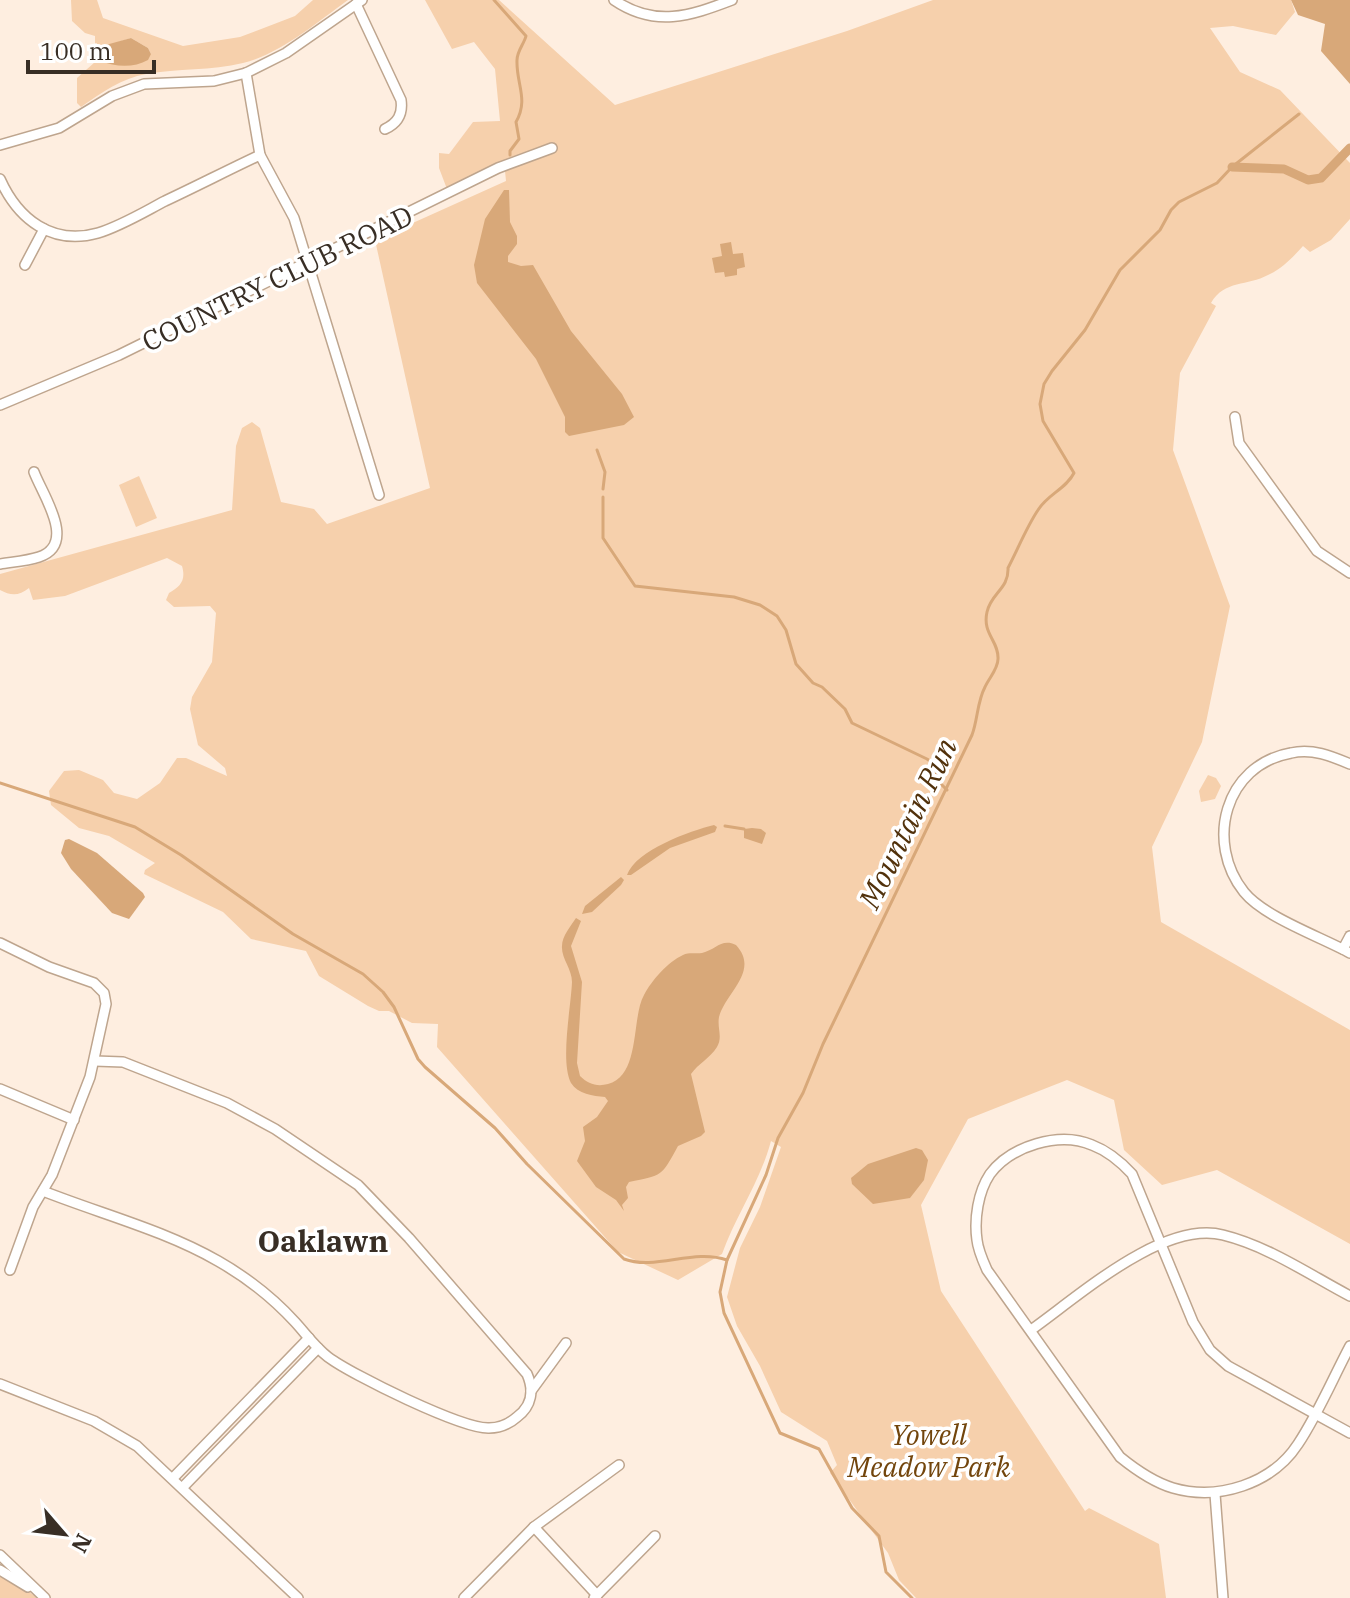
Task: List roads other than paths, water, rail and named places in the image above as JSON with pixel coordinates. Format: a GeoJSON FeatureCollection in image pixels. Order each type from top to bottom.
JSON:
{"type":"FeatureCollection","features":[{"type":"Feature","properties":{"kind":"street"},"geometry":{"type":"LineString","coordinates":[[614,0],[637,12],[664,18],[691,16],[732,0]]}},
{"type":"Feature","properties":{"kind":"street"},"geometry":{"type":"LineString","coordinates":[[0,145],[59,128],[112,96],[144,84],[214,81],[246,73],[286,53],[359,2],[401,100],[400,116],[385,129]]}},
{"type":"Feature","properties":{"kind":"street"},"geometry":{"type":"LineString","coordinates":[[246,73],[260,155],[288,204],[379,495]]}},
{"type":"Feature","properties":{"kind":"street","name":"COUNTRY CLUB ROAD"},"geometry":{"type":"LineString","coordinates":[[0,405],[119,355],[498,168],[552,148]]}},
{"type":"Feature","properties":{"kind":"street"},"geometry":{"type":"LineString","coordinates":[[0,179],[22,215],[44,229],[75,235],[101,232],[260,155]]}},
{"type":"Feature","properties":{"kind":"street"},"geometry":{"type":"LineString","coordinates":[[25,265],[44,229]]}},
{"type":"Feature","properties":{"kind":"street"},"geometry":{"type":"LineString","coordinates":[[1235,417],[1239,443],[1317,551],[1350,573]]}},
{"type":"Feature","properties":{"kind":"street"},"geometry":{"type":"LineString","coordinates":[[0,564],[38,557],[55,541],[53,514],[34,472]]}},
{"type":"Feature","properties":{"kind":"street"},"geometry":{"type":"LineString","coordinates":[[1350,764],[1324,753],[1291,753],[1265,763],[1244,778],[1229,801],[1223,822],[1223,850],[1232,876],[1247,896],[1262,908],[1346,951],[1350,936]]}},
{"type":"Feature","properties":{"kind":"street"},"geometry":{"type":"LineString","coordinates":[[0,943],[100,987],[106,1004],[95,1061],[74,1120],[52,1175],[33,1207],[10,1270]]}},
{"type":"Feature","properties":{"kind":"street"},"geometry":{"type":"LineString","coordinates":[[95,1061],[123,1062],[227,1103],[275,1129],[358,1185],[409,1238],[527,1374],[531,1391]]}},
{"type":"Feature","properties":{"kind":"street"},"geometry":{"type":"LineString","coordinates":[[0,1089],[74,1120]]}},
{"type":"Feature","properties":{"kind":"street"},"geometry":{"type":"LineString","coordinates":[[1350,1346],[1315,1413],[1297,1446],[1274,1469],[1250,1484],[1215,1494],[1173,1488],[1142,1475],[1120,1457],[987,1270],[977,1242],[979,1200],[990,1175],[1009,1156],[1032,1145],[1062,1139],[1089,1143],[1117,1158],[1132,1174],[1193,1322],[1210,1350],[1228,1366],[1315,1413],[1350,1433]]}},
{"type":"Feature","properties":{"kind":"street"},"geometry":{"type":"LineString","coordinates":[[43,1191],[174,1240],[218,1261],[269,1298],[318,1348],[338,1363],[373,1383],[479,1427],[498,1427],[515,1419],[527,1407],[531,1391],[566,1343]]}},
{"type":"Feature","properties":{"kind":"street"},"geometry":{"type":"LineString","coordinates":[[1031,1330],[1138,1255],[1161,1243],[1195,1233],[1221,1234],[1251,1244],[1350,1296]]}},
{"type":"Feature","properties":{"kind":"street"},"geometry":{"type":"LineString","coordinates":[[173,1478],[309,1338]]}},
{"type":"Feature","properties":{"kind":"street"},"geometry":{"type":"LineString","coordinates":[[183,1487],[318,1348]]}},
{"type":"Feature","properties":{"kind":"street"},"geometry":{"type":"LineString","coordinates":[[0,1384],[112,1429],[137,1446],[298,1598]]}},
{"type":"Feature","properties":{"kind":"street"},"geometry":{"type":"LineString","coordinates":[[464,1598],[534,1527],[619,1465]]}},
{"type":"Feature","properties":{"kind":"street"},"geometry":{"type":"LineString","coordinates":[[1215,1494],[1223,1598]]}},
{"type":"Feature","properties":{"kind":"street"},"geometry":{"type":"LineString","coordinates":[[534,1527],[596,1597],[655,1536]]}},
{"type":"Feature","properties":{"kind":"street"},"geometry":{"type":"LineString","coordinates":[[0,1555],[45,1598]]}},
{"type":"Feature","properties":{"kind":"street"},"geometry":{"type":"LineString","coordinates":[[0,1570],[45,1598]]}},
{"type":"Feature","properties":{"kind":"waterway"},"geometry":{"type":"LineString","coordinates":[[494,0],[526,36],[517,60],[522,99],[516,122],[519,139],[510,155]]}},
{"type":"Feature","properties":{"kind":"waterway","name":"Mountain Run"},"geometry":{"type":"LineString","coordinates":[[912,1598],[886,1572],[879,1536],[852,1508],[819,1449],[780,1433],[724,1313],[720,1292],[727,1260],[766,1175],[778,1138],[803,1093],[823,1044],[972,735],[982,693],[998,663],[998,653],[986,620],[989,606],[1006,581],[1008,568],[1038,510],[1074,473],[1043,421],[1040,404],[1044,384],[1085,330],[1120,270],[1160,230],[1171,210],[1179,202],[1217,183],[1232,167],[1299,114]]}},
{"type":"Feature","properties":{"kind":"waterway"},"geometry":{"type":"LineString","coordinates":[[1232,167],[1284,169],[1308,180],[1321,178],[1350,148]]}},
{"type":"Feature","properties":{"kind":"waterway"},"geometry":{"type":"LineString","coordinates":[[597,450],[605,472],[603,489]]}},
{"type":"Feature","properties":{"kind":"waterway"},"geometry":{"type":"LineString","coordinates":[[603,497],[603,538],[635,586],[734,597],[760,605],[777,616],[786,630],[796,664],[813,683],[822,687],[845,709],[852,723],[927,759],[934,764],[937,780],[947,790]]}},
{"type":"Feature","properties":{"kind":"waterway"},"geometry":{"type":"LineString","coordinates":[[0,783],[135,827],[181,855],[293,934],[363,974],[394,1007],[418,1059],[425,1067],[495,1128],[527,1164],[624,1259],[649,1263],[701,1256],[727,1260]]}},
{"type":"Feature","properties":{"kind":"waterway"},"geometry":{"type":"LineString","coordinates":[[725,826],[744,829]]}},
{"type":"Feature","properties":{"kind":"district","name":"Oaklawn"},"geometry":{"type":"Point","coordinates":[323,1240]}},
{"type":"Feature","properties":{"kind":"park label","name":"Yowell Meadow Park"},"geometry":{"type":"Point","coordinates":[929,1450]}}]}
